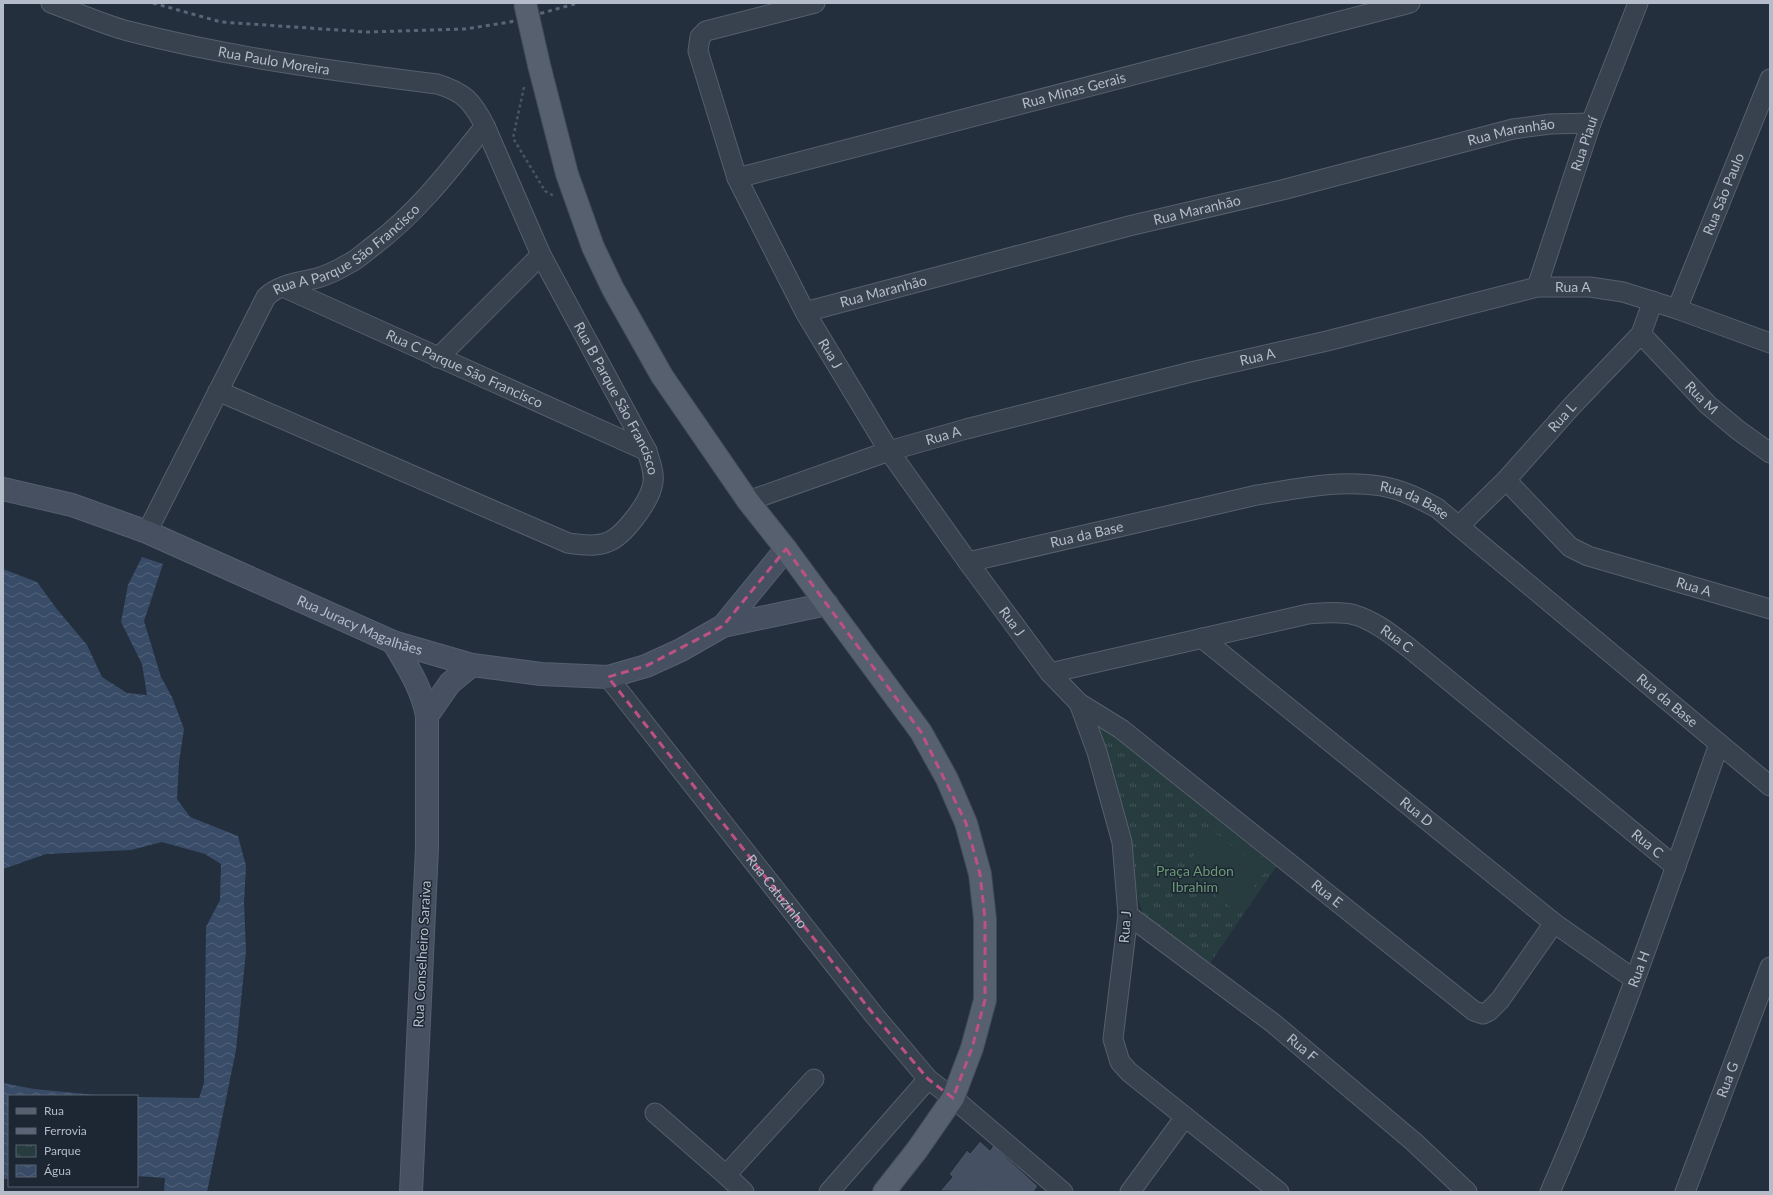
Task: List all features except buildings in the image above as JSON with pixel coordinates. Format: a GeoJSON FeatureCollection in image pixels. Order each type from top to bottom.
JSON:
{"type":"FeatureCollection","features":[{"type":"Feature","properties":{"kind":"main road"},"geometry":{"type":"LineString","coordinates":[[525,3],[567,174],[593,247],[613,290],[662,376],[748,501],[786,549],[921,732],[947,779],[966,823],[980,874],[985,919],[984,1000],[972,1048],[953,1098],[917,1150],[884,1192]]}},
{"type":"Feature","properties":{"kind":"street","name":"Rua Paulo Moreira"},"geometry":{"type":"LineString","coordinates":[[51,3],[126,30],[207,49],[308,66],[437,84],[454,89],[467,98],[476,109],[484,126]]}},
{"type":"Feature","properties":{"kind":"street","name":"Rua J"},"geometry":{"type":"LineString","coordinates":[[815,3],[706,31],[700,37],[698,51],[737,178],[805,312],[889,451],[968,562],[1050,673],[1079,703],[1097,752],[1122,842],[1128,915],[1113,1039],[1120,1062],[1129,1072],[1279,1192]]}},
{"type":"Feature","properties":{"kind":"street","name":"Rua Minas Gerais"},"geometry":{"type":"LineString","coordinates":[[737,178],[1161,69],[1410,3]]}},
{"type":"Feature","properties":{"kind":"street","name":"Rua Piauí"},"geometry":{"type":"LineString","coordinates":[[1538,287],[1591,123],[1638,3]]}},
{"type":"Feature","properties":{"kind":"street","name":"Rua São Paulo"},"geometry":{"type":"LineString","coordinates":[[1678,309],[1770,79]]}},
{"type":"Feature","properties":{"kind":"street","name":"Rua Maranhão"},"geometry":{"type":"LineString","coordinates":[[805,312],[1129,226],[1297,186],[1513,130],[1550,124],[1591,123]]}},
{"type":"Feature","properties":{"kind":"street","name":"Rua B Parque São Francisco"},"geometry":{"type":"LineString","coordinates":[[218,391],[568,543],[594,545],[608,542],[622,534],[644,504],[653,487],[653,471],[647,451],[541,255],[484,126]]}},
{"type":"Feature","properties":{"kind":"street","name":"Rua A Parque São Francisco"},"geometry":{"type":"LineString","coordinates":[[146,532],[266,297],[270,292],[282,287],[317,278],[350,264],[395,230],[446,176],[484,126]]}},
{"type":"Feature","properties":{"kind":"street"},"geometry":{"type":"LineString","coordinates":[[438,358],[541,255]]}},
{"type":"Feature","properties":{"kind":"street","name":"Rua C Parque São Francisco"},"geometry":{"type":"LineString","coordinates":[[282,287],[647,451]]}},
{"type":"Feature","properties":{"kind":"street","name":"Rua A"},"geometry":{"type":"LineString","coordinates":[[748,501],[889,451],[988,423],[1191,372],[1327,341],[1538,287],[1590,287],[1622,292],[1678,309],[1770,342]]}},
{"type":"Feature","properties":{"kind":"street","name":"Rua L"},"geometry":{"type":"LineString","coordinates":[[1459,526],[1506,480],[1572,407],[1642,334],[1653,301]]}},
{"type":"Feature","properties":{"kind":"street","name":"Rua M"},"geometry":{"type":"LineString","coordinates":[[1642,334],[1708,405],[1738,430],[1770,453]]}},
{"type":"Feature","properties":{"kind":"street","name":"Rua A"},"geometry":{"type":"LineString","coordinates":[[1506,480],[1570,547],[1588,556],[1770,608]]}},
{"type":"Feature","properties":{"kind":"street","name":"Rua da Base"},"geometry":{"type":"LineString","coordinates":[[968,562],[1256,495],[1349,483],[1382,486],[1414,495],[1437,508],[1770,786]]}},
{"type":"Feature","properties":{"kind":"street","name":"Rua Juracy Magalhães"},"geometry":{"type":"LineString","coordinates":[[3,489],[72,505],[146,532],[393,642],[472,665],[541,674],[608,677],[646,666],[681,650],[723,626]]}},
{"type":"Feature","properties":{"kind":"street"},"geometry":{"type":"LineString","coordinates":[[723,626],[786,549]]}},
{"type":"Feature","properties":{"kind":"street"},"geometry":{"type":"LineString","coordinates":[[723,626],[827,604]]}},
{"type":"Feature","properties":{"kind":"street","name":"Rua C"},"geometry":{"type":"LineString","coordinates":[[1050,673],[1308,614],[1331,613],[1355,615],[1379,626],[1408,647],[1676,867]]}},
{"type":"Feature","properties":{"kind":"street","name":"Rua D"},"geometry":{"type":"LineString","coordinates":[[1202,638],[1554,923],[1634,980]]}},
{"type":"Feature","properties":{"kind":"street","name":"Rua Conselheiro Saraiva"},"geometry":{"type":"LineString","coordinates":[[393,642],[417,684],[424,701],[427,716],[427,848],[411,1192]]}},
{"type":"Feature","properties":{"kind":"street"},"geometry":{"type":"LineString","coordinates":[[427,716],[450,683],[472,665]]}},
{"type":"Feature","properties":{"kind":"street","name":"Rua Catuzinho"},"geometry":{"type":"LineString","coordinates":[[608,677],[874,1015],[928,1079],[953,1098],[1063,1192]]}},
{"type":"Feature","properties":{"kind":"street","name":"Rua E"},"geometry":{"type":"LineString","coordinates":[[1079,703],[1121,729],[1474,1011],[1483,1014],[1489,1011],[1500,1000],[1554,923]]}},
{"type":"Feature","properties":{"kind":"street","name":"Rua H"},"geometry":{"type":"LineString","coordinates":[[1550,1192],[1573,1140],[1634,980],[1676,867],[1719,744]]}},
{"type":"Feature","properties":{"kind":"street","name":"Rua F"},"geometry":{"type":"LineString","coordinates":[[1128,915],[1273,1023],[1414,1142],[1466,1192]]}},
{"type":"Feature","properties":{"kind":"street","name":"Rua G"},"geometry":{"type":"LineString","coordinates":[[1685,1192],[1770,967]]}},
{"type":"Feature","properties":{"kind":"street"},"geometry":{"type":"LineString","coordinates":[[726,1174],[814,1079]]}},
{"type":"Feature","properties":{"kind":"street"},"geometry":{"type":"LineString","coordinates":[[829,1192],[928,1079]]}},
{"type":"Feature","properties":{"kind":"street"},"geometry":{"type":"LineString","coordinates":[[655,1113],[726,1174],[744,1192]]}},
{"type":"Feature","properties":{"kind":"street"},"geometry":{"type":"LineString","coordinates":[[1130,1192],[1185,1117]]}},
{"type":"Feature","properties":{"kind":"path"},"geometry":{"type":"LineString","coordinates":[[524,86],[513,138],[545,191],[581,212]]}},
{"type":"Feature","properties":{"kind":"highlighted area"},"geometry":{"type":"Polygon","coordinates":[[[786,549],[921,732],[966,823],[980,874],[985,919],[985,1000],[972,1048],[953,1098],[928,1079],[874,1015],[608,677],[646,666],[723,626],[786,549]]]}},
{"type":"Feature","properties":{"kind":"green space","name":"Praça Abdon Ibrahim"},"geometry":{"type":"Polygon","coordinates":[[[1101,724],[1276,867],[1208,966],[1144,916],[1134,888],[1133,851],[1094,726],[1101,724]]]}},
{"type":"Feature","properties":{"kind":"green space"},"geometry":{"type":"Polygon","coordinates":[[[1210,829],[1265,871],[1237,912],[1184,871],[1210,829]]]}},
{"type":"Feature","properties":{"kind":"water"},"geometry":{"type":"Polygon","coordinates":[[[142,557],[163,564],[144,621],[161,677],[172,697],[184,729],[179,762],[177,799],[190,817],[238,836],[246,866],[244,903],[246,951],[236,1050],[207,1192],[164,1192],[165,1178],[138,1176],[138,1097],[199,1098],[204,1083],[206,927],[220,900],[221,864],[205,854],[162,842],[131,850],[46,854],[3,869],[3,569],[37,582],[56,608],[87,645],[102,677],[127,693],[147,695],[142,664],[121,622],[128,585],[142,557]]]}},
{"type":"Feature","properties":{"kind":"water"},"geometry":{"type":"Polygon","coordinates":[[[3,1083],[34,1089],[97,1095],[8,1095],[8,1179],[3,1179],[3,1083]]]}},
{"type":"Feature","properties":{"kind":"railway"},"geometry":{"type":"LineString","coordinates":[[153,3],[221,22],[367,32],[465,29],[510,22],[578,3]]}}]}
